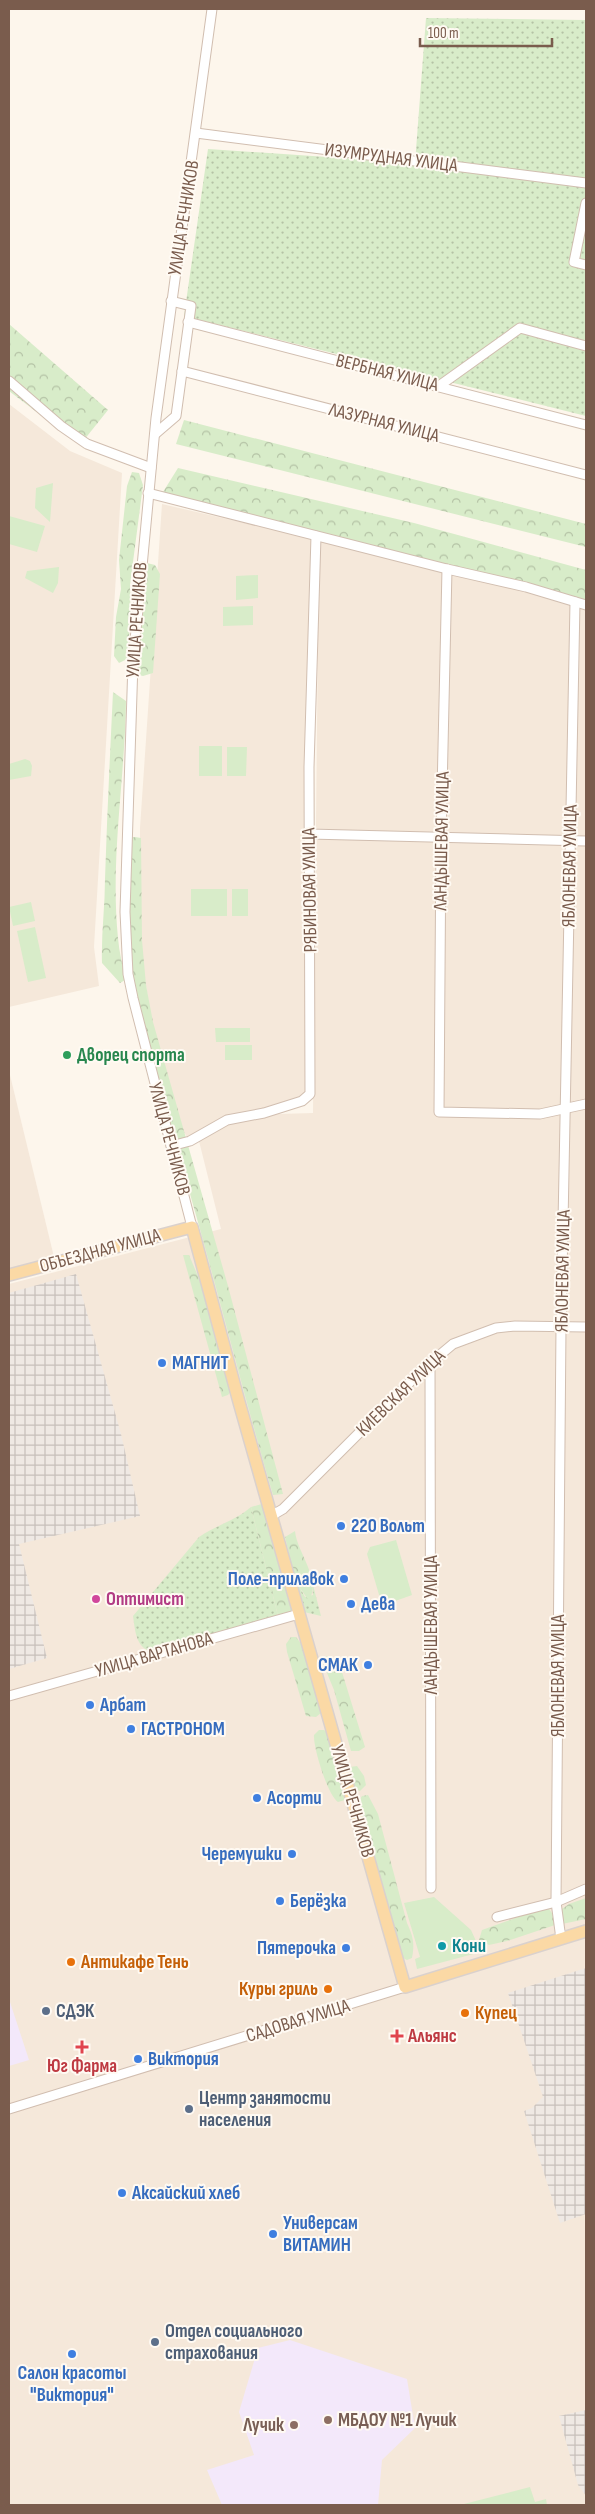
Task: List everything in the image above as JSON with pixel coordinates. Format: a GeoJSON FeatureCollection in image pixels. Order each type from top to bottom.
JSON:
{"type":"FeatureCollection","features":[{"type":"Feature","properties":{"kind":"main road","name":"ОБЪЕЗДНАЯ УЛИЦА"},"geometry":{"type":"LineString","coordinates":[[9,1275],[192,1227]]}},
{"type":"Feature","properties":{"kind":"main road","name":"УЛИЦА РЕЧНИКОВ"},"geometry":{"type":"LineString","coordinates":[[192,1227],[271,1516],[405,1987]]}},
{"type":"Feature","properties":{"kind":"main road","name":"САДОВАЯ УЛИЦА"},"geometry":{"type":"LineString","coordinates":[[405,1987],[586,1931]]}},
{"type":"Feature","properties":{"kind":"street","name":"УЛИЦА РЕЧНИКОВ"},"geometry":{"type":"LineString","coordinates":[[192,1227],[133,998],[126,950],[133,662],[148,493],[171,301],[212,9]]}},
{"type":"Feature","properties":{"kind":"street","name":"ИЗУМРУДНАЯ УЛИЦА"},"geometry":{"type":"LineString","coordinates":[[196,133],[586,183]]}},
{"type":"Feature","properties":{"kind":"street"},"geometry":{"type":"LineString","coordinates":[[586,203],[574,262],[586,265]]}},
{"type":"Feature","properties":{"kind":"street"},"geometry":{"type":"LineString","coordinates":[[155,434],[176,416],[190,306],[171,301]]}},
{"type":"Feature","properties":{"kind":"street","name":"ВЕРБНАЯ УЛИЦА"},"geometry":{"type":"LineString","coordinates":[[188,322],[586,424]]}},
{"type":"Feature","properties":{"kind":"street"},"geometry":{"type":"LineString","coordinates":[[439,386],[520,328],[586,346]]}},
{"type":"Feature","properties":{"kind":"street","name":"ЛАЗУРНАЯ УЛИЦА"},"geometry":{"type":"LineString","coordinates":[[182,372],[586,475]]}},
{"type":"Feature","properties":{"kind":"street"},"geometry":{"type":"LineString","coordinates":[[9,381],[61,426],[87,444],[151,468]]}},
{"type":"Feature","properties":{"kind":"street"},"geometry":{"type":"LineString","coordinates":[[148,493],[447,569],[526,587],[586,605]]}},
{"type":"Feature","properties":{"kind":"street","name":"РЯБИНОВАЯ УЛИЦА"},"geometry":{"type":"LineString","coordinates":[[171,1146],[190,1142],[227,1120],[264,1113],[302,1101],[310,1094],[309,767],[316,536]]}},
{"type":"Feature","properties":{"kind":"street","name":"ЛАНДЫШЕВАЯ УЛИЦА"},"geometry":{"type":"LineString","coordinates":[[447,569],[441,837],[439,1112],[540,1114],[567,1107]]}},
{"type":"Feature","properties":{"kind":"street","name":"ЯБЛОНЕВАЯ УЛИЦА"},"geometry":{"type":"LineString","coordinates":[[562,1939],[556,1902],[561,1327],[567,1107],[575,602]]}},
{"type":"Feature","properties":{"kind":"street"},"geometry":{"type":"LineString","coordinates":[[310,834],[586,841]]}},
{"type":"Feature","properties":{"kind":"street"},"geometry":{"type":"LineString","coordinates":[[567,1107],[586,1104]]}},
{"type":"Feature","properties":{"kind":"street","name":"КИЕВСКАЯ УЛИЦА"},"geometry":{"type":"LineString","coordinates":[[271,1516],[283,1508],[430,1362],[453,1344],[481,1332],[515,1326],[586,1327]]}},
{"type":"Feature","properties":{"kind":"street","name":"ЛАНДЫШЕВАЯ УЛИЦА"},"geometry":{"type":"LineString","coordinates":[[430,1362],[431,1888]]}},
{"type":"Feature","properties":{"kind":"street","name":"УЛИЦА ВАРТАНОВА"},"geometry":{"type":"LineString","coordinates":[[9,1696],[299,1614]]}},
{"type":"Feature","properties":{"kind":"street"},"geometry":{"type":"LineString","coordinates":[[497,1917],[556,1902],[586,1890]]}},
{"type":"Feature","properties":{"kind":"street","name":"САДОВАЯ УЛИЦА"},"geometry":{"type":"LineString","coordinates":[[9,2109],[405,1987]]}},
{"type":"Feature","properties":{"kind":"shaded area"},"geometry":{"type":"Polygon","coordinates":[[[9,404],[70,451],[122,473],[94,947],[99,986],[9,1007],[9,404]]]}},
{"type":"Feature","properties":{"kind":"shaded area"},"geometry":{"type":"Polygon","coordinates":[[[162,504],[313,539],[307,1092],[305,1096],[261,1111],[229,1114],[188,1138],[176,1122],[159,1064],[140,950],[140,828],[162,504]]]}},
{"type":"Feature","properties":{"kind":"shaded area"},"geometry":{"type":"Polygon","coordinates":[[[319,534],[586,600],[586,2505],[9,2505],[9,1284],[221,1229],[198,1137],[241,1115],[313,1113],[319,534]]]}},
{"type":"Feature","properties":{"kind":"shaded area"},"geometry":{"type":"Polygon","coordinates":[[[9,1071],[54,1257],[9,1269],[9,1071]]]}},
{"type":"Feature","properties":{"kind":"shaded area"},"geometry":{"type":"Polygon","coordinates":[[[76,1274],[121,1434],[140,1516],[19,1544],[47,1658],[9,1669],[9,1293],[76,1274]]]}},
{"type":"Feature","properties":{"kind":"shaded area"},"geometry":{"type":"Polygon","coordinates":[[[586,1968],[586,2214],[560,2223],[524,2111],[532,2108],[543,2097],[508,1993],[586,1968]]]}},
{"type":"Feature","properties":{"kind":"shaded area"},"geometry":{"type":"Polygon","coordinates":[[[9,1999],[29,2060],[9,2066],[9,1999]]]}},
{"type":"Feature","properties":{"kind":"shaded area","name":"МБДОУ №1 Лучик"},"geometry":{"type":"Polygon","coordinates":[[[290,2340],[407,2379],[415,2428],[382,2460],[378,2505],[222,2505],[207,2470],[254,2455],[239,2412],[258,2348],[290,2340]]]}},
{"type":"Feature","properties":{"kind":"shaded area"},"geometry":{"type":"Polygon","coordinates":[[[586,2410],[586,2496],[578,2485],[559,2416],[586,2410]]]}},
{"type":"Feature","properties":{"kind":"green space"},"geometry":{"type":"Polygon","coordinates":[[[426,18],[586,20],[586,416],[184,316],[208,149],[415,163],[426,18]]]}},
{"type":"Feature","properties":{"kind":"green space"},"geometry":{"type":"Polygon","coordinates":[[[9,324],[108,410],[80,445],[9,391],[9,324]]]}},
{"type":"Feature","properties":{"kind":"green space"},"geometry":{"type":"Polygon","coordinates":[[[184,420],[586,524],[586,547],[176,444],[184,420]]]}},
{"type":"Feature","properties":{"kind":"green space"},"geometry":{"type":"Polygon","coordinates":[[[178,468],[414,523],[586,570],[586,600],[471,574],[163,492],[178,468]]]}},
{"type":"Feature","properties":{"kind":"green space"},"geometry":{"type":"Polygon","coordinates":[[[132,472],[139,473],[143,485],[130,585],[131,614],[127,659],[119,663],[114,656],[116,617],[121,589],[119,560],[127,486],[132,472]]]}},
{"type":"Feature","properties":{"kind":"green space"},"geometry":{"type":"Polygon","coordinates":[[[53,483],[50,522],[35,508],[36,488],[53,483]]]}},
{"type":"Feature","properties":{"kind":"green space"},"geometry":{"type":"Polygon","coordinates":[[[9,516],[45,526],[37,552],[9,544],[9,516]]]}},
{"type":"Feature","properties":{"kind":"green space"},"geometry":{"type":"Polygon","coordinates":[[[147,563],[155,565],[160,574],[153,673],[143,676],[139,675],[138,670],[145,566],[147,563]]]}},
{"type":"Feature","properties":{"kind":"green space"},"geometry":{"type":"Polygon","coordinates":[[[59,567],[58,583],[53,593],[25,578],[27,571],[59,567]]]}},
{"type":"Feature","properties":{"kind":"green space"},"geometry":{"type":"Polygon","coordinates":[[[258,575],[258,598],[236,600],[236,576],[258,575]]]}},
{"type":"Feature","properties":{"kind":"green space"},"geometry":{"type":"Polygon","coordinates":[[[253,606],[253,625],[223,626],[223,607],[253,606]]]}},
{"type":"Feature","properties":{"kind":"green space"},"geometry":{"type":"Polygon","coordinates":[[[113,692],[126,701],[116,879],[118,938],[125,980],[120,983],[102,963],[113,692]]]}},
{"type":"Feature","properties":{"kind":"green space"},"geometry":{"type":"Polygon","coordinates":[[[199,746],[222,746],[222,776],[199,776],[199,746]]]}},
{"type":"Feature","properties":{"kind":"green space"},"geometry":{"type":"Polygon","coordinates":[[[227,747],[247,747],[246,776],[227,776],[227,747]]]}},
{"type":"Feature","properties":{"kind":"green space"},"geometry":{"type":"Polygon","coordinates":[[[25,759],[30,761],[32,766],[31,776],[9,780],[9,764],[25,759]]]}},
{"type":"Feature","properties":{"kind":"green space"},"geometry":{"type":"Polygon","coordinates":[[[130,838],[141,838],[142,940],[146,985],[153,1022],[228,1286],[283,1494],[273,1495],[194,1208],[156,1079],[137,1000],[131,960],[129,899],[130,838]]]}},
{"type":"Feature","properties":{"kind":"green space"},"geometry":{"type":"Polygon","coordinates":[[[191,889],[227,889],[227,916],[191,916],[191,889]]]}},
{"type":"Feature","properties":{"kind":"green space"},"geometry":{"type":"Polygon","coordinates":[[[232,889],[248,889],[248,916],[232,916],[232,889]]]}},
{"type":"Feature","properties":{"kind":"green space"},"geometry":{"type":"Polygon","coordinates":[[[31,902],[35,921],[13,926],[9,907],[31,902]]]}},
{"type":"Feature","properties":{"kind":"green space"},"geometry":{"type":"Polygon","coordinates":[[[35,927],[46,978],[28,982],[17,931],[35,927]]]}},
{"type":"Feature","properties":{"kind":"green space"},"geometry":{"type":"Polygon","coordinates":[[[215,1028],[250,1028],[250,1042],[216,1042],[215,1028]]]}},
{"type":"Feature","properties":{"kind":"green space"},"geometry":{"type":"Polygon","coordinates":[[[225,1045],[252,1045],[252,1060],[225,1060],[225,1045]]]}},
{"type":"Feature","properties":{"kind":"green space"},"geometry":{"type":"Polygon","coordinates":[[[183,1255],[189,1255],[203,1288],[232,1390],[228,1395],[222,1397],[183,1255]]]}},
{"type":"Feature","properties":{"kind":"green space"},"geometry":{"type":"Polygon","coordinates":[[[265,1503],[294,1611],[278,1616],[251,1507],[265,1503]]]}},
{"type":"Feature","properties":{"kind":"green space"},"geometry":{"type":"Polygon","coordinates":[[[251,1507],[278,1616],[150,1651],[145,1649],[137,1637],[133,1616],[199,1537],[239,1516],[251,1507]]]}},
{"type":"Feature","properties":{"kind":"green space"},"geometry":{"type":"Polygon","coordinates":[[[295,1531],[313,1584],[309,1601],[300,1588],[297,1588],[285,1537],[295,1531]]]}},
{"type":"Feature","properties":{"kind":"green space"},"geometry":{"type":"Polygon","coordinates":[[[396,1540],[412,1595],[387,1604],[380,1598],[367,1554],[370,1547],[396,1540]]]}},
{"type":"Feature","properties":{"kind":"green space"},"geometry":{"type":"Polygon","coordinates":[[[312,1581],[321,1616],[304,1612],[297,1588],[300,1588],[305,1597],[313,1595],[312,1581]]]}},
{"type":"Feature","properties":{"kind":"green space"},"geometry":{"type":"Polygon","coordinates":[[[291,1637],[296,1637],[301,1644],[312,1673],[321,1713],[316,1717],[306,1716],[287,1652],[286,1644],[291,1637]]]}},
{"type":"Feature","properties":{"kind":"green space"},"geometry":{"type":"Polygon","coordinates":[[[330,1656],[337,1661],[342,1672],[365,1747],[359,1751],[351,1751],[334,1690],[322,1661],[324,1657],[330,1656]]]}},
{"type":"Feature","properties":{"kind":"green space"},"geometry":{"type":"Polygon","coordinates":[[[319,1730],[324,1730],[328,1733],[345,1800],[338,1802],[326,1782],[314,1741],[314,1735],[319,1730]]]}},
{"type":"Feature","properties":{"kind":"green space"},"geometry":{"type":"Polygon","coordinates":[[[357,1766],[364,1776],[366,1785],[360,1791],[352,1789],[348,1770],[350,1767],[357,1766]]]}},
{"type":"Feature","properties":{"kind":"green space"},"geometry":{"type":"Polygon","coordinates":[[[368,1795],[378,1814],[412,1936],[412,1958],[407,1960],[401,1957],[359,1810],[359,1800],[362,1796],[368,1795]]]}},
{"type":"Feature","properties":{"kind":"green space"},"geometry":{"type":"Polygon","coordinates":[[[434,1897],[471,1930],[481,1952],[417,1969],[415,1959],[420,1957],[404,1903],[434,1897]]]}},
{"type":"Feature","properties":{"kind":"green space"},"geometry":{"type":"Polygon","coordinates":[[[586,1898],[586,1919],[562,1924],[562,1909],[569,1904],[586,1898]]]}},
{"type":"Feature","properties":{"kind":"green space"},"geometry":{"type":"Polygon","coordinates":[[[549,1909],[554,1916],[555,1925],[489,1945],[479,1940],[482,1930],[535,1911],[549,1909]]]}},
{"type":"Feature","properties":{"kind":"green space"},"geometry":{"type":"Polygon","coordinates":[[[530,2487],[535,2502],[546,2499],[547,2505],[460,2505],[530,2487]]]}},
{"type":"Feature","properties":{"kind":"place","name":"Дворец спорта"},"geometry":{"type":"Point","coordinates":[67,1055]}},
{"type":"Feature","properties":{"kind":"place","name":"МАГНИТ"},"geometry":{"type":"Point","coordinates":[162,1363]}},
{"type":"Feature","properties":{"kind":"place","name":"220 Вольт"},"geometry":{"type":"Point","coordinates":[341,1526]}},
{"type":"Feature","properties":{"kind":"place","name":"Поле-прилавок"},"geometry":{"type":"Point","coordinates":[344,1579]}},
{"type":"Feature","properties":{"kind":"place","name":"Оптимист"},"geometry":{"type":"Point","coordinates":[96,1599]}},
{"type":"Feature","properties":{"kind":"place","name":"Дева"},"geometry":{"type":"Point","coordinates":[351,1604]}},
{"type":"Feature","properties":{"kind":"place","name":"СМАК"},"geometry":{"type":"Point","coordinates":[368,1665]}},
{"type":"Feature","properties":{"kind":"place","name":"Арбат"},"geometry":{"type":"Point","coordinates":[90,1705]}},
{"type":"Feature","properties":{"kind":"place","name":"ГАСТРОНОМ"},"geometry":{"type":"Point","coordinates":[131,1729]}},
{"type":"Feature","properties":{"kind":"place","name":"Асорти"},"geometry":{"type":"Point","coordinates":[257,1798]}},
{"type":"Feature","properties":{"kind":"place","name":"Черемушки"},"geometry":{"type":"Point","coordinates":[292,1854]}},
{"type":"Feature","properties":{"kind":"place","name":"Берёзка"},"geometry":{"type":"Point","coordinates":[280,1901]}},
{"type":"Feature","properties":{"kind":"place","name":"Кони"},"geometry":{"type":"Point","coordinates":[442,1946]}},
{"type":"Feature","properties":{"kind":"place","name":"Пятерочка"},"geometry":{"type":"Point","coordinates":[346,1948]}},
{"type":"Feature","properties":{"kind":"place","name":"Антикафе Тень"},"geometry":{"type":"Point","coordinates":[71,1962]}},
{"type":"Feature","properties":{"kind":"place","name":"Куры гриль"},"geometry":{"type":"Point","coordinates":[328,1989]}},
{"type":"Feature","properties":{"kind":"place","name":"СДЭК"},"geometry":{"type":"Point","coordinates":[46,2011]}},
{"type":"Feature","properties":{"kind":"place","name":"Купец"},"geometry":{"type":"Point","coordinates":[465,2013]}},
{"type":"Feature","properties":{"kind":"place","name":"Альянс"},"geometry":{"type":"Point","coordinates":[397,2036]}},
{"type":"Feature","properties":{"kind":"place","name":"Юг Фарма"},"geometry":{"type":"Point","coordinates":[82,2047]}},
{"type":"Feature","properties":{"kind":"place","name":"Виктория"},"geometry":{"type":"Point","coordinates":[138,2059]}},
{"type":"Feature","properties":{"kind":"place","name":"Центр занятости населения"},"geometry":{"type":"Point","coordinates":[189,2109]}},
{"type":"Feature","properties":{"kind":"place","name":"Аксайский хлеб"},"geometry":{"type":"Point","coordinates":[122,2193]}},
{"type":"Feature","properties":{"kind":"place","name":"Универсам ВИТАМИН"},"geometry":{"type":"Point","coordinates":[273,2234]}},
{"type":"Feature","properties":{"kind":"place","name":"Отдел социального страхования"},"geometry":{"type":"Point","coordinates":[155,2342]}},
{"type":"Feature","properties":{"kind":"place","name":"Салон красоты \"Виктория\""},"geometry":{"type":"Point","coordinates":[72,2354]}},
{"type":"Feature","properties":{"kind":"place","name":"МБДОУ №1 Лучик"},"geometry":{"type":"Point","coordinates":[328,2420]}},
{"type":"Feature","properties":{"kind":"place","name":"Лучик"},"geometry":{"type":"Point","coordinates":[294,2425]}}]}
